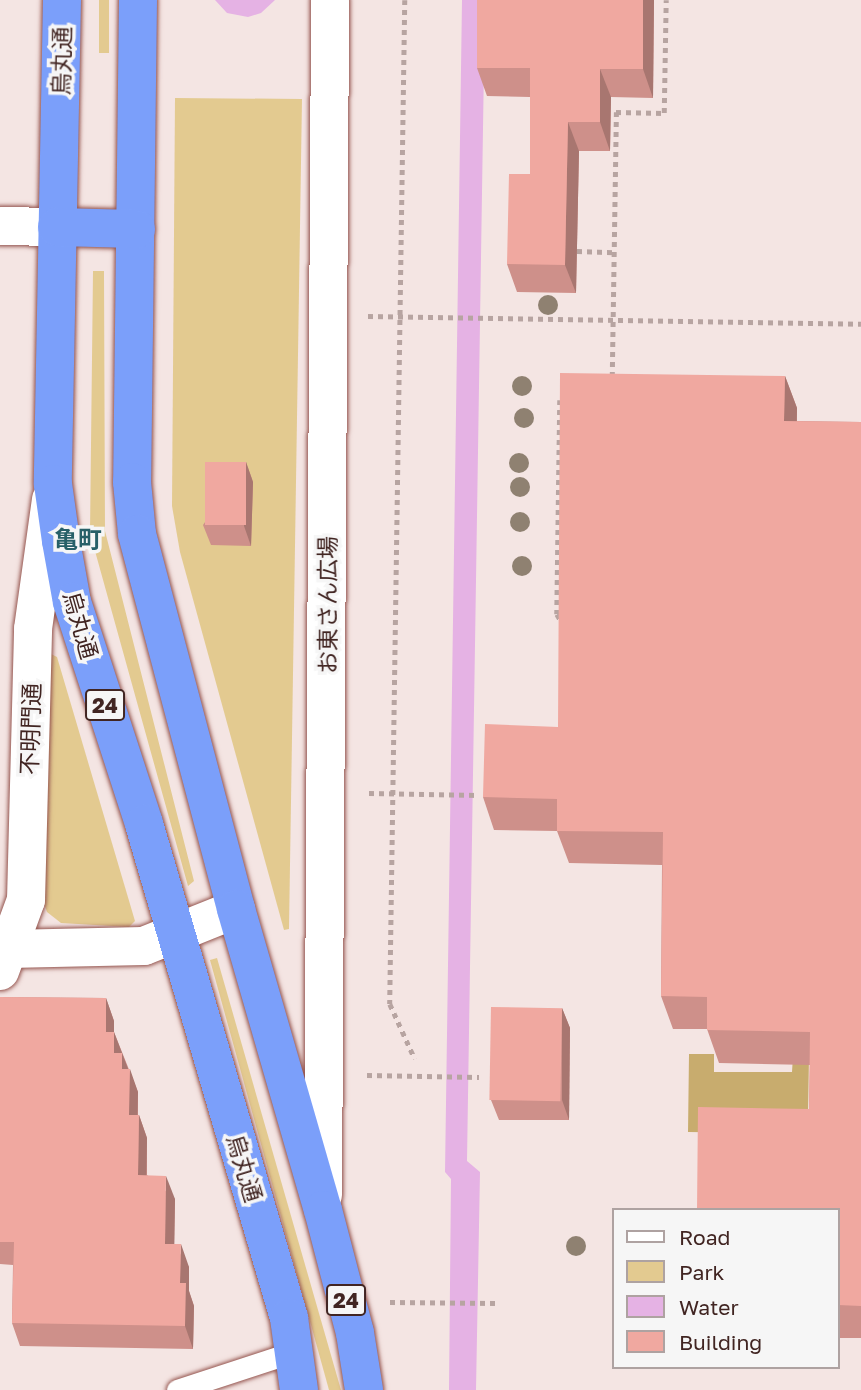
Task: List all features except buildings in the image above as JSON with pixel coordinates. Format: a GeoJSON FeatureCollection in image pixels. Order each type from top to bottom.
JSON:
{"type":"FeatureCollection","features":[{"type":"Feature","properties":{"kind":"highway","name":"烏丸通"},"geometry":{"type":"LineString","coordinates":[[62,0],[52,484],[72,601],[278,1281],[296,1380]]}},
{"type":"Feature","properties":{"kind":"highway","name":"24"},"geometry":{"type":"LineString","coordinates":[[138,0],[132,482],[137,534],[236,909],[323,1210],[347,1302],[364,1390]]}},
{"type":"Feature","properties":{"kind":"highway"},"geometry":{"type":"LineString","coordinates":[[57,227],[136,229]]}},
{"type":"Feature","properties":{"kind":"street","name":"お東さん広場"},"geometry":{"type":"LineString","coordinates":[[323,1210],[330,0]]}},
{"type":"Feature","properties":{"kind":"street"},"geometry":{"type":"LineString","coordinates":[[0,226],[57,227]]}},
{"type":"Feature","properties":{"kind":"street","name":"不明門通"},"geometry":{"type":"LineString","coordinates":[[3,955],[26,900],[33,629],[52,484]]}},
{"type":"Feature","properties":{"kind":"street"},"geometry":{"type":"LineString","coordinates":[[3,955],[144,946],[236,909]]}},
{"type":"Feature","properties":{"kind":"lane"},"geometry":{"type":"LineString","coordinates":[[177,1390],[296,1380]]}},
{"type":"Feature","properties":{"kind":"path"},"geometry":{"type":"LineString","coordinates":[[405,0],[390,1004],[415,1059]]}},
{"type":"Feature","properties":{"kind":"path"},"geometry":{"type":"LineString","coordinates":[[612,384],[616,112],[664,113],[666,0]]}},
{"type":"Feature","properties":{"kind":"path"},"geometry":{"type":"LineString","coordinates":[[577,251],[614,252]]}},
{"type":"Feature","properties":{"kind":"path"},"geometry":{"type":"LineString","coordinates":[[328,315],[861,324]]}},
{"type":"Feature","properties":{"kind":"path"},"geometry":{"type":"LineString","coordinates":[[560,396],[557,614],[567,631]]}},
{"type":"Feature","properties":{"kind":"path"},"geometry":{"type":"LineString","coordinates":[[559,510],[566,510],[567,414]]}},
{"type":"Feature","properties":{"kind":"path"},"geometry":{"type":"LineString","coordinates":[[326,792],[479,795]]}},
{"type":"Feature","properties":{"kind":"path"},"geometry":{"type":"LineString","coordinates":[[443,1076],[479,1077]]}},
{"type":"Feature","properties":{"kind":"path"},"geometry":{"type":"LineString","coordinates":[[347,1302],[495,1303]]}},
{"type":"Feature","properties":{"kind":"green space"},"geometry":{"type":"Polygon","coordinates":[[[99,0],[109,0],[109,53],[99,53],[99,0]]]}},
{"type":"Feature","properties":{"kind":"green space"},"geometry":{"type":"Polygon","coordinates":[[[175,98],[302,99],[289,929],[284,930],[180,552],[172,506],[175,98]]]}},
{"type":"Feature","properties":{"kind":"green space"},"geometry":{"type":"Polygon","coordinates":[[[93,271],[104,271],[105,531],[194,881],[188,886],[90,533],[93,271]]]}},
{"type":"Feature","properties":{"kind":"green space"},"geometry":{"type":"Polygon","coordinates":[[[51,654],[57,657],[135,921],[129,927],[61,923],[47,912],[42,898],[51,654]]]}},
{"type":"Feature","properties":{"kind":"green space"},"geometry":{"type":"Polygon","coordinates":[[[217,958],[341,1390],[329,1390],[210,960],[217,958]]]}},
{"type":"Feature","properties":{"kind":"shaded area"},"geometry":{"type":"Polygon","coordinates":[[[689,1054],[714,1054],[714,1072],[792,1072],[793,1056],[809,1056],[808,1115],[861,1134],[688,1132],[689,1054]]]}},
{"type":"Feature","properties":{"kind":"water"},"geometry":{"type":"Polygon","coordinates":[[[215,0],[275,0],[261,13],[248,17],[227,13],[215,0]]]}},
{"type":"Feature","properties":{"kind":"water"},"geometry":{"type":"Polygon","coordinates":[[[462,0],[485,0],[467,1161],[480,1172],[476,1390],[449,1390],[451,1179],[445,1172],[462,0]]]}},
{"type":"Feature","properties":{"kind":"district","name":"亀町"},"geometry":{"type":"Point","coordinates":[78,539]}}]}
